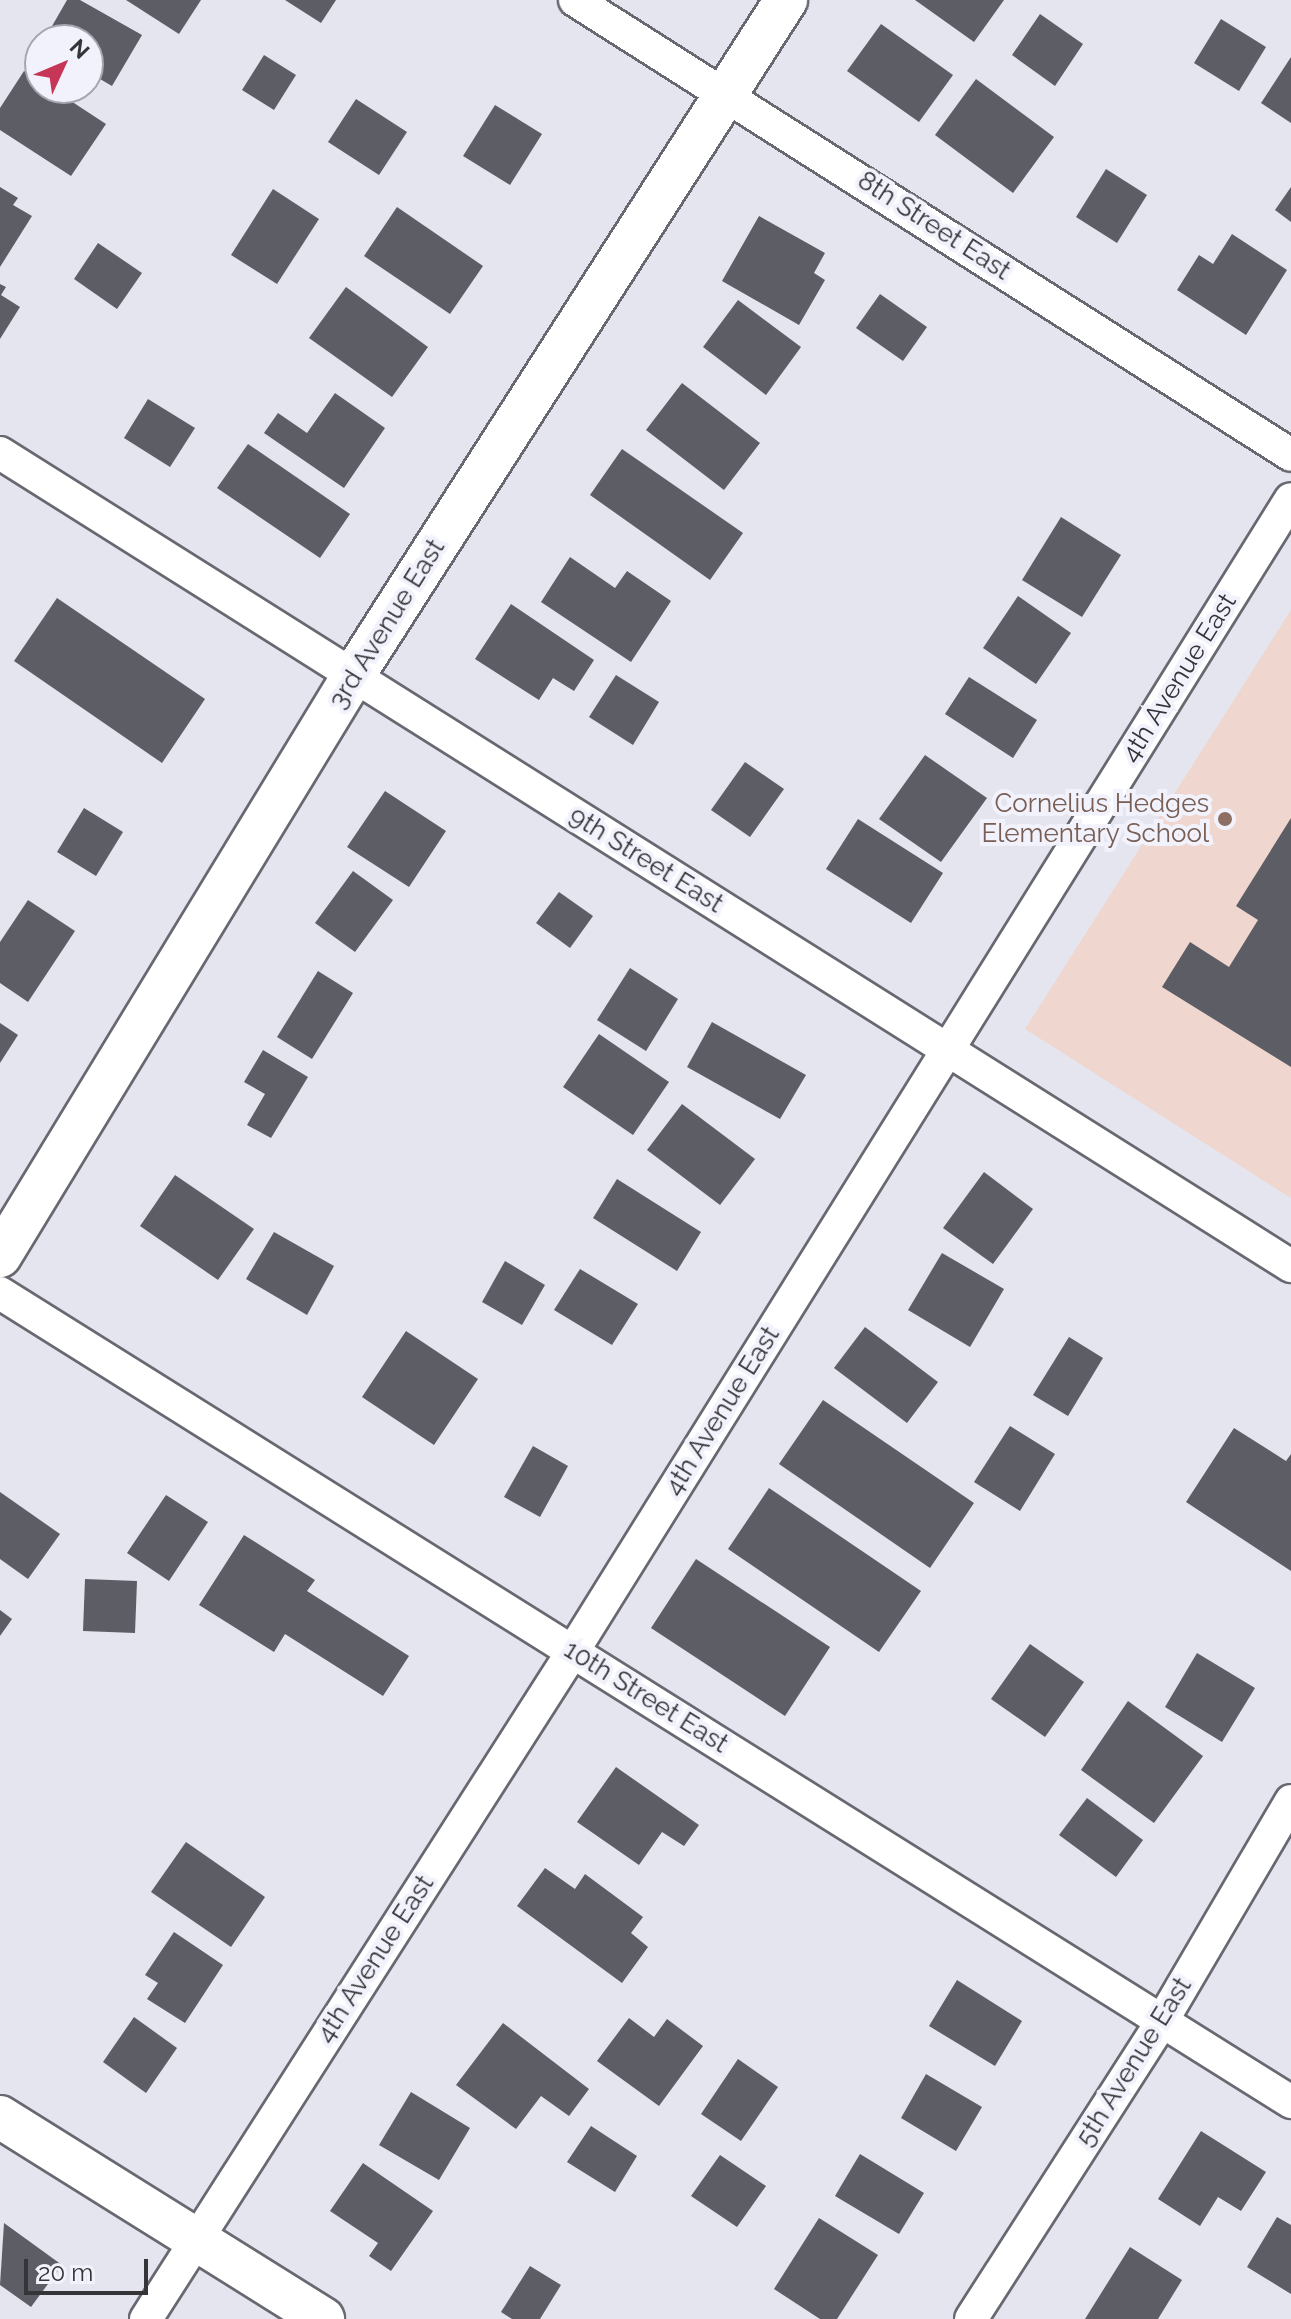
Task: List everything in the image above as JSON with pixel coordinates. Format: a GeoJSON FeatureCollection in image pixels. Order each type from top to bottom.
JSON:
{"type":"FeatureCollection","features":[{"type":"Feature","properties":{"kind":"street","name":"8th Street East"},"geometry":{"type":"LineString","coordinates":[[575,0],[727,93],[1291,455]]}},
{"type":"Feature","properties":{"kind":"street","name":"3rd Avenue East"},"geometry":{"type":"LineString","coordinates":[[0,1256],[353,676],[786,0]]}},
{"type":"Feature","properties":{"kind":"street","name":"9th Street East"},"geometry":{"type":"LineString","coordinates":[[0,453],[1291,1266]]}},
{"type":"Feature","properties":{"kind":"street","name":"4th Avenue East"},"geometry":{"type":"LineString","coordinates":[[146,2319],[573,1651],[1291,499]]}},
{"type":"Feature","properties":{"kind":"street","name":"10th Street East"},"geometry":{"type":"LineString","coordinates":[[0,1293],[1291,2102]]}},
{"type":"Feature","properties":{"kind":"street","name":"5th Avenue East"},"geometry":{"type":"LineString","coordinates":[[971,2319],[1162,2021],[1291,1801]]}},
{"type":"Feature","properties":{"kind":"street"},"geometry":{"type":"LineString","coordinates":[[0,2117],[323,2319]]}},
{"type":"Feature","properties":{"kind":"shaded area","name":"Cornelius Hedges Elementary School"},"geometry":{"type":"Polygon","coordinates":[[[1291,610],[1291,1198],[1025,1029],[1291,610]]]}},
{"type":"Feature","properties":{"kind":"building"},"geometry":{"type":"Polygon","coordinates":[[[67,0],[80,0],[142,35],[112,86],[104,81],[104,24],[53,24],[67,0]]]}},
{"type":"Feature","properties":{"kind":"building"},"geometry":{"type":"Polygon","coordinates":[[[126,0],[201,0],[179,34],[126,0]]]}},
{"type":"Feature","properties":{"kind":"building"},"geometry":{"type":"Polygon","coordinates":[[[285,0],[336,0],[321,23],[285,0]]]}},
{"type":"Feature","properties":{"kind":"building"},"geometry":{"type":"Polygon","coordinates":[[[915,0],[1004,0],[974,42],[915,0]]]}},
{"type":"Feature","properties":{"kind":"building"},"geometry":{"type":"Polygon","coordinates":[[[1040,14],[1083,44],[1055,86],[1012,55],[1040,14]]]}},
{"type":"Feature","properties":{"kind":"building"},"geometry":{"type":"Polygon","coordinates":[[[1221,19],[1266,47],[1239,91],[1194,63],[1221,19]]]}},
{"type":"Feature","properties":{"kind":"building"},"geometry":{"type":"Polygon","coordinates":[[[881,24],[953,75],[919,122],[847,71],[881,24]]]}},
{"type":"Feature","properties":{"kind":"building"},"geometry":{"type":"Polygon","coordinates":[[[264,55],[296,75],[274,110],[242,90],[264,55]]]}},
{"type":"Feature","properties":{"kind":"building"},"geometry":{"type":"Polygon","coordinates":[[[1291,57],[1291,123],[1261,103],[1291,57]]]}},
{"type":"Feature","properties":{"kind":"building"},"geometry":{"type":"Polygon","coordinates":[[[24,71],[24,104],[75,104],[106,124],[71,176],[0,130],[0,108],[24,71]]]}},
{"type":"Feature","properties":{"kind":"building"},"geometry":{"type":"Polygon","coordinates":[[[976,79],[1054,137],[1013,193],[935,135],[976,79]]]}},
{"type":"Feature","properties":{"kind":"building"},"geometry":{"type":"Polygon","coordinates":[[[356,99],[407,132],[379,175],[328,142],[356,99]]]}},
{"type":"Feature","properties":{"kind":"building"},"geometry":{"type":"Polygon","coordinates":[[[495,105],[542,134],[510,185],[463,156],[495,105]]]}},
{"type":"Feature","properties":{"kind":"building"},"geometry":{"type":"Polygon","coordinates":[[[1106,169],[1147,195],[1117,243],[1076,217],[1106,169]]]}},
{"type":"Feature","properties":{"kind":"building"},"geometry":{"type":"Polygon","coordinates":[[[0,187],[18,198],[13,205],[32,216],[0,267],[0,187]]]}},
{"type":"Feature","properties":{"kind":"building"},"geometry":{"type":"Polygon","coordinates":[[[1291,187],[1291,222],[1275,210],[1291,187]]]}},
{"type":"Feature","properties":{"kind":"building"},"geometry":{"type":"Polygon","coordinates":[[[273,189],[319,219],[277,284],[231,255],[273,189]]]}},
{"type":"Feature","properties":{"kind":"building"},"geometry":{"type":"Polygon","coordinates":[[[397,207],[483,266],[450,314],[364,256],[397,207]]]}},
{"type":"Feature","properties":{"kind":"building"},"geometry":{"type":"Polygon","coordinates":[[[759,216],[825,253],[814,273],[825,280],[799,325],[722,281],[759,216]]]}},
{"type":"Feature","properties":{"kind":"building"},"geometry":{"type":"Polygon","coordinates":[[[1232,234],[1287,270],[1246,335],[1177,290],[1199,255],[1213,264],[1232,234]]]}},
{"type":"Feature","properties":{"kind":"building"},"geometry":{"type":"Polygon","coordinates":[[[98,243],[142,273],[117,309],[74,279],[98,243]]]}},
{"type":"Feature","properties":{"kind":"building"},"geometry":{"type":"Polygon","coordinates":[[[0,284],[6,287],[1,295],[20,307],[0,339],[0,284]]]}},
{"type":"Feature","properties":{"kind":"building"},"geometry":{"type":"Polygon","coordinates":[[[346,287],[428,347],[392,397],[309,338],[346,287]]]}},
{"type":"Feature","properties":{"kind":"building"},"geometry":{"type":"Polygon","coordinates":[[[880,294],[927,327],[903,361],[856,328],[880,294]]]}},
{"type":"Feature","properties":{"kind":"building"},"geometry":{"type":"Polygon","coordinates":[[[738,300],[801,347],[766,395],[703,347],[738,300]]]}},
{"type":"Feature","properties":{"kind":"building"},"geometry":{"type":"Polygon","coordinates":[[[682,383],[760,443],[724,490],[646,430],[682,383]]]}},
{"type":"Feature","properties":{"kind":"building"},"geometry":{"type":"Polygon","coordinates":[[[335,393],[385,428],[344,488],[264,433],[278,413],[307,433],[335,393]]]}},
{"type":"Feature","properties":{"kind":"building"},"geometry":{"type":"Polygon","coordinates":[[[148,399],[195,428],[170,467],[124,438],[148,399]]]}},
{"type":"Feature","properties":{"kind":"building"},"geometry":{"type":"Polygon","coordinates":[[[248,444],[350,514],[320,558],[217,488],[248,444]]]}},
{"type":"Feature","properties":{"kind":"building"},"geometry":{"type":"Polygon","coordinates":[[[622,449],[743,533],[710,580],[590,495],[622,449]]]}},
{"type":"Feature","properties":{"kind":"building"},"geometry":{"type":"Polygon","coordinates":[[[1061,517],[1121,555],[1082,617],[1022,580],[1061,517]]]}},
{"type":"Feature","properties":{"kind":"building"},"geometry":{"type":"Polygon","coordinates":[[[570,557],[615,588],[627,571],[671,601],[631,662],[541,602],[570,557]]]}},
{"type":"Feature","properties":{"kind":"building"},"geometry":{"type":"Polygon","coordinates":[[[1018,596],[1071,633],[1036,684],[983,648],[1018,596]]]}},
{"type":"Feature","properties":{"kind":"building"},"geometry":{"type":"Polygon","coordinates":[[[57,598],[205,699],[162,763],[14,661],[57,598]]]}},
{"type":"Feature","properties":{"kind":"building"},"geometry":{"type":"Polygon","coordinates":[[[511,604],[594,660],[574,691],[553,678],[539,700],[475,659],[511,604]]]}},
{"type":"Feature","properties":{"kind":"building"},"geometry":{"type":"Polygon","coordinates":[[[616,675],[659,702],[633,745],[589,717],[616,675]]]}},
{"type":"Feature","properties":{"kind":"building"},"geometry":{"type":"Polygon","coordinates":[[[969,677],[1037,720],[1013,758],[945,714],[969,677]]]}},
{"type":"Feature","properties":{"kind":"building"},"geometry":{"type":"Polygon","coordinates":[[[925,755],[987,798],[941,862],[879,819],[925,755]]]}},
{"type":"Feature","properties":{"kind":"building"},"geometry":{"type":"Polygon","coordinates":[[[745,762],[784,789],[750,837],[711,810],[745,762]]]}},
{"type":"Feature","properties":{"kind":"building"},"geometry":{"type":"Polygon","coordinates":[[[385,791],[446,831],[409,887],[347,847],[385,791]]]}},
{"type":"Feature","properties":{"kind":"building"},"geometry":{"type":"Polygon","coordinates":[[[84,808],[123,832],[96,876],[57,852],[84,808]]]}},
{"type":"Feature","properties":{"kind":"building"},"geometry":{"type":"Polygon","coordinates":[[[1291,818],[1291,1067],[1162,987],[1190,942],[1229,967],[1258,920],[1236,906],[1291,818]]]}},
{"type":"Feature","properties":{"kind":"building"},"geometry":{"type":"Polygon","coordinates":[[[858,819],[943,873],[911,923],[826,869],[858,819]]]}},
{"type":"Feature","properties":{"kind":"building"},"geometry":{"type":"Polygon","coordinates":[[[353,871],[393,900],[355,952],[315,923],[353,871]]]}},
{"type":"Feature","properties":{"kind":"building"},"geometry":{"type":"Polygon","coordinates":[[[559,892],[593,916],[570,948],[536,923],[559,892]]]}},
{"type":"Feature","properties":{"kind":"building"},"geometry":{"type":"Polygon","coordinates":[[[28,900],[75,931],[28,1002],[0,983],[0,942],[28,900]]]}},
{"type":"Feature","properties":{"kind":"building"},"geometry":{"type":"Polygon","coordinates":[[[630,968],[678,999],[646,1051],[597,1020],[630,968]]]}},
{"type":"Feature","properties":{"kind":"building"},"geometry":{"type":"Polygon","coordinates":[[[318,971],[353,993],[312,1059],[277,1037],[318,971]]]}},
{"type":"Feature","properties":{"kind":"building"},"geometry":{"type":"Polygon","coordinates":[[[712,1022],[806,1075],[780,1119],[687,1067],[712,1022]]]}},
{"type":"Feature","properties":{"kind":"building"},"geometry":{"type":"Polygon","coordinates":[[[0,1023],[18,1035],[0,1063],[0,1023]]]}},
{"type":"Feature","properties":{"kind":"building"},"geometry":{"type":"Polygon","coordinates":[[[599,1034],[669,1082],[633,1135],[563,1087],[599,1034]]]}},
{"type":"Feature","properties":{"kind":"building"},"geometry":{"type":"Polygon","coordinates":[[[263,1050],[308,1077],[271,1138],[247,1125],[265,1094],[244,1082],[263,1050]]]}},
{"type":"Feature","properties":{"kind":"building"},"geometry":{"type":"Polygon","coordinates":[[[682,1104],[755,1159],[720,1205],[647,1150],[682,1104]]]}},
{"type":"Feature","properties":{"kind":"building"},"geometry":{"type":"Polygon","coordinates":[[[984,1172],[1033,1209],[993,1264],[943,1228],[984,1172]]]}},
{"type":"Feature","properties":{"kind":"building"},"geometry":{"type":"Polygon","coordinates":[[[175,1175],[254,1229],[218,1280],[140,1226],[175,1175]]]}},
{"type":"Feature","properties":{"kind":"building"},"geometry":{"type":"Polygon","coordinates":[[[617,1179],[701,1232],[677,1271],[593,1218],[617,1179]]]}},
{"type":"Feature","properties":{"kind":"building"},"geometry":{"type":"Polygon","coordinates":[[[274,1232],[334,1266],[307,1315],[246,1279],[274,1232]]]}},
{"type":"Feature","properties":{"kind":"building"},"geometry":{"type":"Polygon","coordinates":[[[942,1253],[1004,1289],[970,1347],[908,1310],[942,1253]]]}},
{"type":"Feature","properties":{"kind":"building"},"geometry":{"type":"Polygon","coordinates":[[[505,1261],[545,1285],[522,1325],[482,1302],[505,1261]]]}},
{"type":"Feature","properties":{"kind":"building"},"geometry":{"type":"Polygon","coordinates":[[[580,1269],[638,1304],[612,1345],[554,1310],[580,1269]]]}},
{"type":"Feature","properties":{"kind":"building"},"geometry":{"type":"Polygon","coordinates":[[[865,1327],[938,1382],[907,1423],[834,1368],[865,1327]]]}},
{"type":"Feature","properties":{"kind":"building"},"geometry":{"type":"Polygon","coordinates":[[[406,1331],[478,1379],[434,1445],[362,1397],[406,1331]]]}},
{"type":"Feature","properties":{"kind":"building"},"geometry":{"type":"Polygon","coordinates":[[[1069,1337],[1103,1358],[1068,1416],[1033,1395],[1069,1337]]]}},
{"type":"Feature","properties":{"kind":"building"},"geometry":{"type":"Polygon","coordinates":[[[823,1400],[974,1503],[930,1568],[779,1464],[823,1400]]]}},
{"type":"Feature","properties":{"kind":"building"},"geometry":{"type":"Polygon","coordinates":[[[1010,1426],[1055,1454],[1020,1511],[974,1482],[1010,1426]]]}},
{"type":"Feature","properties":{"kind":"building"},"geometry":{"type":"Polygon","coordinates":[[[1234,1428],[1286,1461],[1291,1454],[1291,1571],[1186,1502],[1234,1428]]]}},
{"type":"Feature","properties":{"kind":"building"},"geometry":{"type":"Polygon","coordinates":[[[533,1446],[568,1466],[540,1517],[504,1497],[533,1446]]]}},
{"type":"Feature","properties":{"kind":"building"},"geometry":{"type":"Polygon","coordinates":[[[769,1488],[921,1591],[879,1652],[728,1549],[769,1488]]]}},
{"type":"Feature","properties":{"kind":"building"},"geometry":{"type":"Polygon","coordinates":[[[0,1492],[60,1534],[28,1579],[0,1559],[0,1492]]]}},
{"type":"Feature","properties":{"kind":"building"},"geometry":{"type":"Polygon","coordinates":[[[166,1495],[208,1522],[169,1581],[127,1553],[166,1495]]]}},
{"type":"Feature","properties":{"kind":"building"},"geometry":{"type":"Polygon","coordinates":[[[244,1535],[315,1580],[307,1591],[409,1656],[383,1696],[285,1634],[274,1652],[199,1605],[244,1535]]]}},
{"type":"Feature","properties":{"kind":"building"},"geometry":{"type":"Polygon","coordinates":[[[696,1559],[830,1647],[785,1716],[651,1628],[696,1559]]]}},
{"type":"Feature","properties":{"kind":"building"},"geometry":{"type":"Polygon","coordinates":[[[85,1579],[137,1581],[135,1633],[83,1631],[85,1579]]]}},
{"type":"Feature","properties":{"kind":"building"},"geometry":{"type":"Polygon","coordinates":[[[0,1610],[12,1619],[0,1636],[0,1610]]]}},
{"type":"Feature","properties":{"kind":"building"},"geometry":{"type":"Polygon","coordinates":[[[1030,1644],[1084,1682],[1045,1737],[991,1699],[1030,1644]]]}},
{"type":"Feature","properties":{"kind":"building"},"geometry":{"type":"Polygon","coordinates":[[[1197,1653],[1255,1688],[1222,1742],[1165,1707],[1197,1653]]]}},
{"type":"Feature","properties":{"kind":"building"},"geometry":{"type":"Polygon","coordinates":[[[1128,1701],[1203,1756],[1154,1823],[1081,1770],[1128,1701]]]}},
{"type":"Feature","properties":{"kind":"building"},"geometry":{"type":"Polygon","coordinates":[[[616,1767],[699,1825],[684,1846],[662,1832],[639,1865],[577,1822],[616,1767]]]}},
{"type":"Feature","properties":{"kind":"building"},"geometry":{"type":"Polygon","coordinates":[[[1087,1798],[1143,1840],[1116,1877],[1059,1835],[1087,1798]]]}},
{"type":"Feature","properties":{"kind":"building"},"geometry":{"type":"Polygon","coordinates":[[[186,1842],[265,1897],[231,1947],[151,1892],[186,1842]]]}},
{"type":"Feature","properties":{"kind":"building"},"geometry":{"type":"Polygon","coordinates":[[[545,1868],[575,1889],[585,1874],[643,1917],[631,1933],[648,1947],[622,1983],[517,1906],[545,1868]]]}},
{"type":"Feature","properties":{"kind":"building"},"geometry":{"type":"Polygon","coordinates":[[[174,1932],[223,1965],[185,2023],[147,1999],[158,1983],[145,1975],[174,1932]]]}},
{"type":"Feature","properties":{"kind":"building"},"geometry":{"type":"Polygon","coordinates":[[[957,1980],[1022,2021],[995,2066],[929,2026],[957,1980]]]}},
{"type":"Feature","properties":{"kind":"building"},"geometry":{"type":"Polygon","coordinates":[[[134,2017],[177,2048],[146,2093],[103,2062],[134,2017]]]}},
{"type":"Feature","properties":{"kind":"building"},"geometry":{"type":"Polygon","coordinates":[[[629,2018],[654,2037],[667,2019],[703,2046],[659,2106],[597,2061],[629,2018]]]}},
{"type":"Feature","properties":{"kind":"building"},"geometry":{"type":"Polygon","coordinates":[[[503,2023],[589,2089],[569,2116],[541,2096],[516,2129],[456,2085],[503,2023]]]}},
{"type":"Feature","properties":{"kind":"building"},"geometry":{"type":"Polygon","coordinates":[[[738,2059],[778,2087],[741,2141],[701,2114],[738,2059]]]}},
{"type":"Feature","properties":{"kind":"building"},"geometry":{"type":"Polygon","coordinates":[[[926,2074],[982,2107],[956,2151],[901,2118],[926,2074]]]}},
{"type":"Feature","properties":{"kind":"building"},"geometry":{"type":"Polygon","coordinates":[[[411,2092],[470,2128],[439,2180],[379,2145],[411,2092]]]}},
{"type":"Feature","properties":{"kind":"building"},"geometry":{"type":"Polygon","coordinates":[[[591,2126],[637,2156],[615,2192],[567,2162],[591,2126]]]}},
{"type":"Feature","properties":{"kind":"building"},"geometry":{"type":"Polygon","coordinates":[[[1201,2131],[1266,2172],[1241,2211],[1218,2197],[1200,2226],[1158,2199],[1201,2131]]]}},
{"type":"Feature","properties":{"kind":"building"},"geometry":{"type":"Polygon","coordinates":[[[860,2154],[924,2193],[899,2234],[835,2196],[860,2154]]]}},
{"type":"Feature","properties":{"kind":"building"},"geometry":{"type":"Polygon","coordinates":[[[720,2155],[766,2186],[737,2227],[691,2196],[720,2155]]]}},
{"type":"Feature","properties":{"kind":"building"},"geometry":{"type":"Polygon","coordinates":[[[363,2163],[433,2211],[391,2271],[369,2256],[378,2243],[330,2211],[363,2163]]]}},
{"type":"Feature","properties":{"kind":"building"},"geometry":{"type":"Polygon","coordinates":[[[1277,2217],[1291,2225],[1291,2294],[1247,2267],[1277,2217]]]}},
{"type":"Feature","properties":{"kind":"building"},"geometry":{"type":"Polygon","coordinates":[[[819,2218],[878,2255],[837,2319],[820,2319],[774,2289],[819,2218]]]}},
{"type":"Feature","properties":{"kind":"building"},"geometry":{"type":"Polygon","coordinates":[[[4,2223],[62,2265],[31,2307],[0,2285],[4,2223]]]}},
{"type":"Feature","properties":{"kind":"building"},"geometry":{"type":"Polygon","coordinates":[[[1130,2247],[1182,2280],[1158,2319],[1085,2319],[1130,2247]]]}},
{"type":"Feature","properties":{"kind":"building"},"geometry":{"type":"Polygon","coordinates":[[[530,2266],[561,2285],[540,2319],[512,2319],[501,2312],[530,2266]]]}},
{"type":"Feature","properties":{"kind":"place","name":"Cornelius Hedges Elementary School"},"geometry":{"type":"Point","coordinates":[1225,819]}}]}
